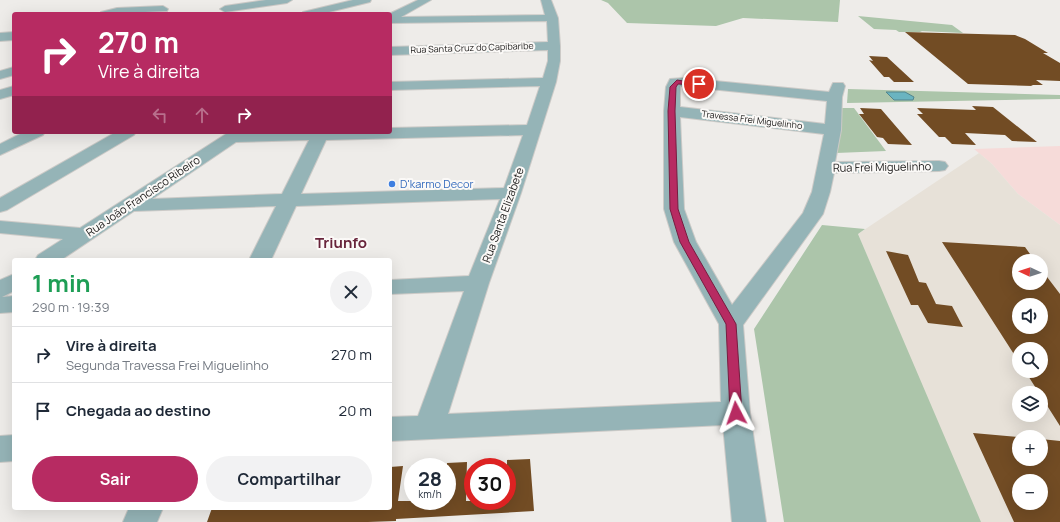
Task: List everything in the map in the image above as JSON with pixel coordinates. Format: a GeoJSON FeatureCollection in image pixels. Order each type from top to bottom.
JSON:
{"type":"FeatureCollection","features":[{"type":"Feature","properties":{"kind":"street"},"geometry":{"type":"LineString","coordinates":[[223,12],[233,0]]}},
{"type":"Feature","properties":{"kind":"street"},"geometry":{"type":"LineString","coordinates":[[223,12],[287,0]]}},
{"type":"Feature","properties":{"kind":"street"},"geometry":{"type":"LineString","coordinates":[[315,12],[366,0]]}},
{"type":"Feature","properties":{"kind":"street"},"geometry":{"type":"LineString","coordinates":[[392,18],[426,0]]}},
{"type":"Feature","properties":{"kind":"street"},"geometry":{"type":"LineString","coordinates":[[113,12],[163,9]]}},
{"type":"Feature","properties":{"kind":"street"},"geometry":{"type":"LineString","coordinates":[[392,19],[425,19],[549,9]]}},
{"type":"Feature","properties":{"kind":"street","name":"Rua Santa Elizabete"},"geometry":{"type":"LineString","coordinates":[[429,427],[478,283],[512,193],[549,82],[554,61],[554,46],[549,9]]}},
{"type":"Feature","properties":{"kind":"street"},"geometry":{"type":"LineString","coordinates":[[0,37],[12,36]]}},
{"type":"Feature","properties":{"kind":"street","name":"Rua Santa Cruz do Capibaribe"},"geometry":{"type":"LineString","coordinates":[[392,51],[554,46]]}},
{"type":"Feature","properties":{"kind":"street"},"geometry":{"type":"LineString","coordinates":[[0,70],[12,67]]}},
{"type":"Feature","properties":{"kind":"street"},"geometry":{"type":"LineString","coordinates":[[0,75],[12,72]]}},
{"type":"Feature","properties":{"kind":"street"},"geometry":{"type":"LineString","coordinates":[[392,86],[549,82]]}},
{"type":"Feature","properties":{"kind":"street"},"geometry":{"type":"LineString","coordinates":[[731,324],[813,214],[821,192],[833,130],[836,92],[684,82],[675,82],[673,87],[674,209],[677,222],[685,242],[731,324],[736,413],[749,522]]}},
{"type":"Feature","properties":{"kind":"street"},"geometry":{"type":"LineString","coordinates":[[0,95],[12,91]]}},
{"type":"Feature","properties":{"kind":"street"},"geometry":{"type":"LineString","coordinates":[[0,100],[12,103]]}},
{"type":"Feature","properties":{"kind":"street","name":"Travessa Frei Miguelinho"},"geometry":{"type":"LineString","coordinates":[[672,111],[833,130]]}},
{"type":"Feature","properties":{"kind":"street"},"geometry":{"type":"LineString","coordinates":[[392,133],[533,130]]}},
{"type":"Feature","properties":{"kind":"street"},"geometry":{"type":"LineString","coordinates":[[0,150],[33,134]]}},
{"type":"Feature","properties":{"kind":"street"},"geometry":{"type":"LineString","coordinates":[[0,206],[125,134]]}},
{"type":"Feature","properties":{"kind":"street"},"geometry":{"type":"LineString","coordinates":[[236,135],[320,134],[286,201],[261,258]]}},
{"type":"Feature","properties":{"kind":"street","name":"Rua João Francisco Ribeiro"},"geometry":{"type":"LineString","coordinates":[[49,258],[236,135]]}},
{"type":"Feature","properties":{"kind":"street","name":"Rua Frei Miguelinho"},"geometry":{"type":"LineString","coordinates":[[825,168],[939,166]]}},
{"type":"Feature","properties":{"kind":"street"},"geometry":{"type":"LineString","coordinates":[[131,204],[286,201],[512,193]]}},
{"type":"Feature","properties":{"kind":"street"},"geometry":{"type":"LineString","coordinates":[[0,227],[85,235]]}},
{"type":"Feature","properties":{"kind":"street"},"geometry":{"type":"LineString","coordinates":[[0,290],[12,282]]}},
{"type":"Feature","properties":{"kind":"street"},"geometry":{"type":"LineString","coordinates":[[392,287],[478,283]]}},
{"type":"Feature","properties":{"kind":"street"},"geometry":{"type":"LineString","coordinates":[[0,305],[12,304]]}},
{"type":"Feature","properties":{"kind":"street"},"geometry":{"type":"LineString","coordinates":[[392,429],[736,413]]}},
{"type":"Feature","properties":{"kind":"street"},"geometry":{"type":"LineString","coordinates":[[0,449],[12,448]]}},
{"type":"Feature","properties":{"kind":"street"},"geometry":{"type":"LineString","coordinates":[[140,522],[145,510]]}},
{"type":"Feature","properties":{"kind":"shaded area"},"geometry":{"type":"Polygon","coordinates":[[[1060,146],[1060,225],[1018,194],[992,164],[974,149],[1060,146]]]}},
{"type":"Feature","properties":{"kind":"shaded area"},"geometry":{"type":"Polygon","coordinates":[[[979,153],[992,164],[1018,194],[1060,225],[1060,522],[979,522],[858,234],[979,153]]]}},
{"type":"Feature","properties":{"kind":"green space"},"geometry":{"type":"Polygon","coordinates":[[[601,0],[840,0],[838,22],[743,18],[716,26],[627,23],[608,3],[601,0]]]}},
{"type":"Feature","properties":{"kind":"green space"},"geometry":{"type":"Polygon","coordinates":[[[858,16],[952,25],[963,33],[920,31],[922,32],[899,32],[896,30],[874,29],[858,16]]]}},
{"type":"Feature","properties":{"kind":"green space"},"geometry":{"type":"Polygon","coordinates":[[[848,89],[1060,95],[1060,99],[847,103],[848,89]]]}},
{"type":"Feature","properties":{"kind":"green space"},"geometry":{"type":"Polygon","coordinates":[[[842,108],[854,108],[886,151],[836,153],[842,108]]]}},
{"type":"Feature","properties":{"kind":"green space"},"geometry":{"type":"Polygon","coordinates":[[[822,225],[865,229],[858,234],[981,522],[784,522],[754,329],[822,225]]]}},
{"type":"Feature","properties":{"kind":"water"},"geometry":{"type":"Polygon","coordinates":[[[886,92],[905,92],[914,97],[913,100],[894,100],[886,92]]]}},
{"type":"Feature","properties":{"kind":"building"},"geometry":{"type":"Polygon","coordinates":[[[905,32],[1015,35],[1025,39],[1048,53],[1043,53],[1060,63],[1060,81],[1036,80],[1043,85],[1031,85],[1033,86],[968,84],[905,32]]]}},
{"type":"Feature","properties":{"kind":"building"},"geometry":{"type":"Polygon","coordinates":[[[869,56],[887,57],[914,82],[894,82],[889,77],[884,77],[869,60],[873,61],[869,56]]]}},
{"type":"Feature","properties":{"kind":"building"},"geometry":{"type":"Polygon","coordinates":[[[972,106],[993,107],[1037,142],[1012,141],[1005,135],[965,133],[976,145],[952,144],[945,137],[939,137],[917,114],[923,114],[917,108],[976,110],[972,106]]]}},
{"type":"Feature","properties":{"kind":"building"},"geometry":{"type":"Polygon","coordinates":[[[860,108],[881,109],[912,145],[888,144],[883,138],[877,137],[859,114],[864,114],[860,108]]]}},
{"type":"Feature","properties":{"kind":"building"},"geometry":{"type":"Polygon","coordinates":[[[942,242],[1025,247],[1030,254],[1012,254],[1012,290],[1048,290],[1048,278],[1060,294],[1060,426],[1048,407],[1048,386],[1035,386],[1029,378],[1048,378],[1048,342],[1012,342],[1012,351],[942,242]]]}},
{"type":"Feature","properties":{"kind":"building"},"geometry":{"type":"Polygon","coordinates":[[[886,251],[908,255],[919,282],[926,283],[936,304],[952,306],[963,327],[928,323],[918,305],[911,305],[886,251]]]}},
{"type":"Feature","properties":{"kind":"building"},"geometry":{"type":"Polygon","coordinates":[[[973,433],[1012,436],[1012,466],[1048,466],[1048,440],[1060,441],[1060,522],[1014,522],[973,433]]]}},
{"type":"Feature","properties":{"kind":"building"},"geometry":{"type":"Polygon","coordinates":[[[530,459],[534,511],[368,522],[207,522],[211,510],[392,510],[392,467],[403,466],[398,501],[404,501],[404,510],[456,510],[456,463],[464,462],[464,510],[516,510],[516,460],[530,459]]]}},
{"type":"Feature","properties":{"kind":"place","name":"D'karmo Decor"},"geometry":{"type":"Point","coordinates":[392,184]}},
{"type":"Feature","properties":{"kind":"district","name":"Triunfo"},"geometry":{"type":"Point","coordinates":[341,243]}},
{"type":"Feature","properties":{"kind":"route"},"geometry":{"type":"LineString","coordinates":[[699,84],[675,82],[673,87],[674,209],[677,222],[685,242],[731,324],[736,413]]}}]}
